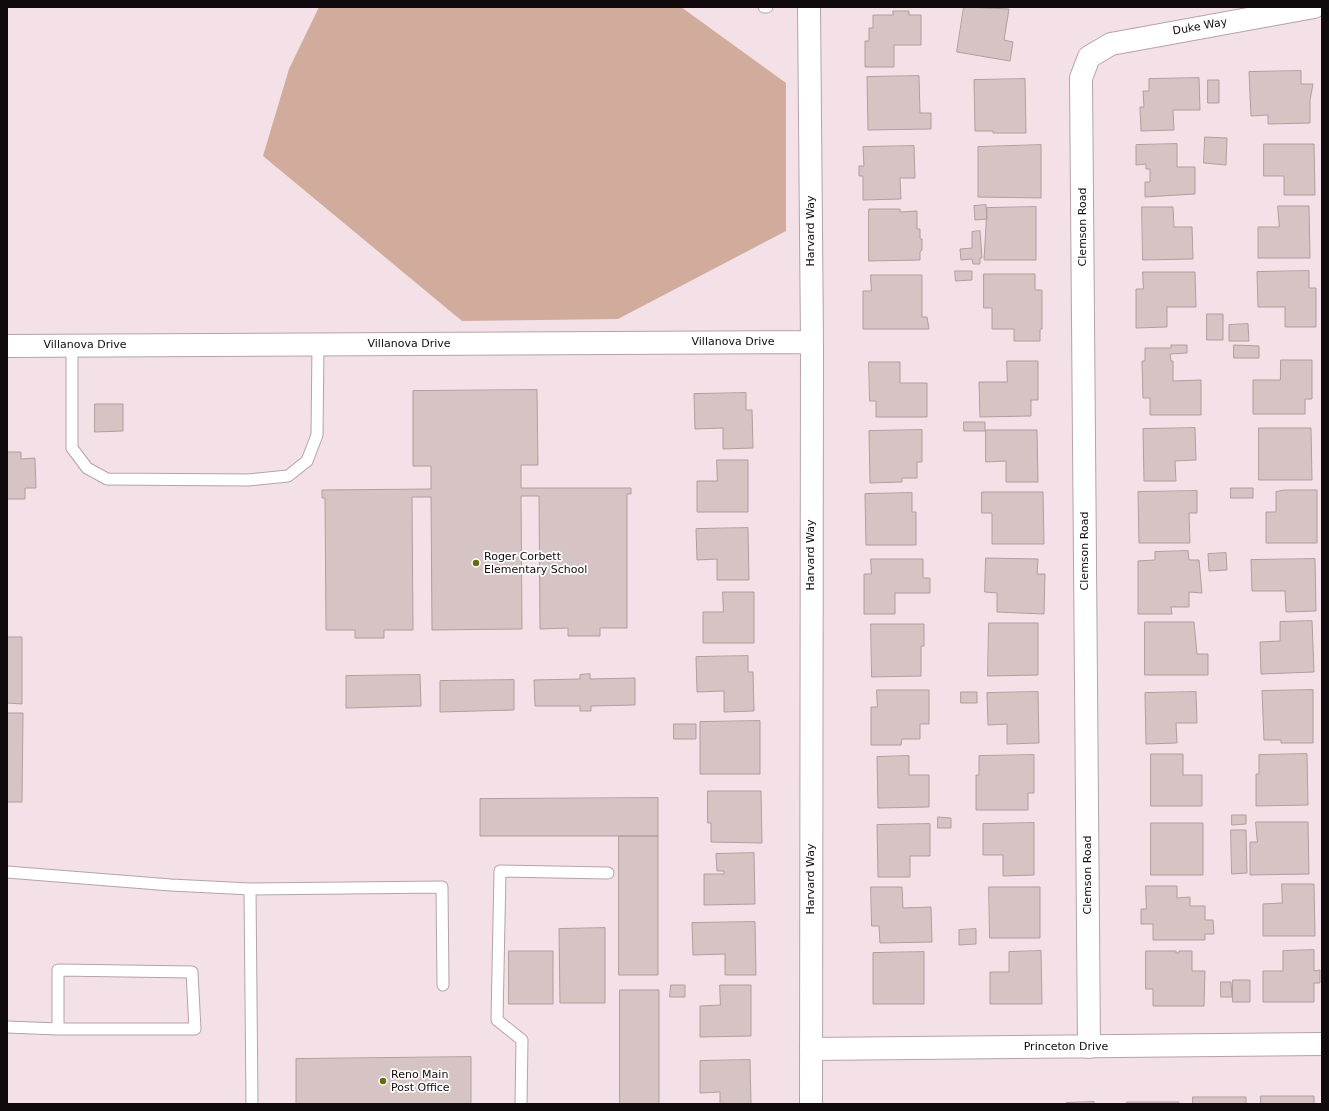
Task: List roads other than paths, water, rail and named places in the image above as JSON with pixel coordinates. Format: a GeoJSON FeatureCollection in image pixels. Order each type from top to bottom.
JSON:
{"type":"FeatureCollection","features":[{"type":"Feature","properties":{"kind":"street","name":"Harvard Way"},"geometry":{"type":"LineString","coordinates":[[809,7],[812,342],[811,1104]]}},
{"type":"Feature","properties":{"kind":"street","name":"Duke Way"},"geometry":{"type":"LineString","coordinates":[[1089,57],[1104,47],[1123,40],[1314,7]]}},
{"type":"Feature","properties":{"kind":"street","name":"Clemson Road"},"geometry":{"type":"LineString","coordinates":[[1089,57],[1081,78],[1089,1047]]}},
{"type":"Feature","properties":{"kind":"street","name":"Villanova Drive"},"geometry":{"type":"LineString","coordinates":[[7,346],[812,342]]}},
{"type":"Feature","properties":{"kind":"street","name":"Princeton Drive"},"geometry":{"type":"LineString","coordinates":[[811,1049],[1322,1044]]}},
{"type":"Feature","properties":{"kind":"lane"},"geometry":{"type":"LineString","coordinates":[[72,345],[72,448],[87,468],[107,479],[248,480],[288,476],[307,461],[317,435],[318,344]]}},
{"type":"Feature","properties":{"kind":"lane"},"geometry":{"type":"LineString","coordinates":[[521,1104],[522,1040],[497,1020],[500,871],[608,873]]}},
{"type":"Feature","properties":{"kind":"lane"},"geometry":{"type":"LineString","coordinates":[[7,872],[171,885],[250,889],[442,886],[443,985]]}},
{"type":"Feature","properties":{"kind":"lane"},"geometry":{"type":"LineString","coordinates":[[250,889],[252,1104]]}},
{"type":"Feature","properties":{"kind":"lane"},"geometry":{"type":"LineString","coordinates":[[7,1027],[58,1029],[195,1029],[192,972],[58,970],[58,1029]]}},
{"type":"Feature","properties":{"kind":"place","name":"Roger Corbett Elementary School"},"geometry":{"type":"Point","coordinates":[476,563]}},
{"type":"Feature","properties":{"kind":"place","name":"Reno Main Post Office"},"geometry":{"type":"Point","coordinates":[383,1081]}}]}
